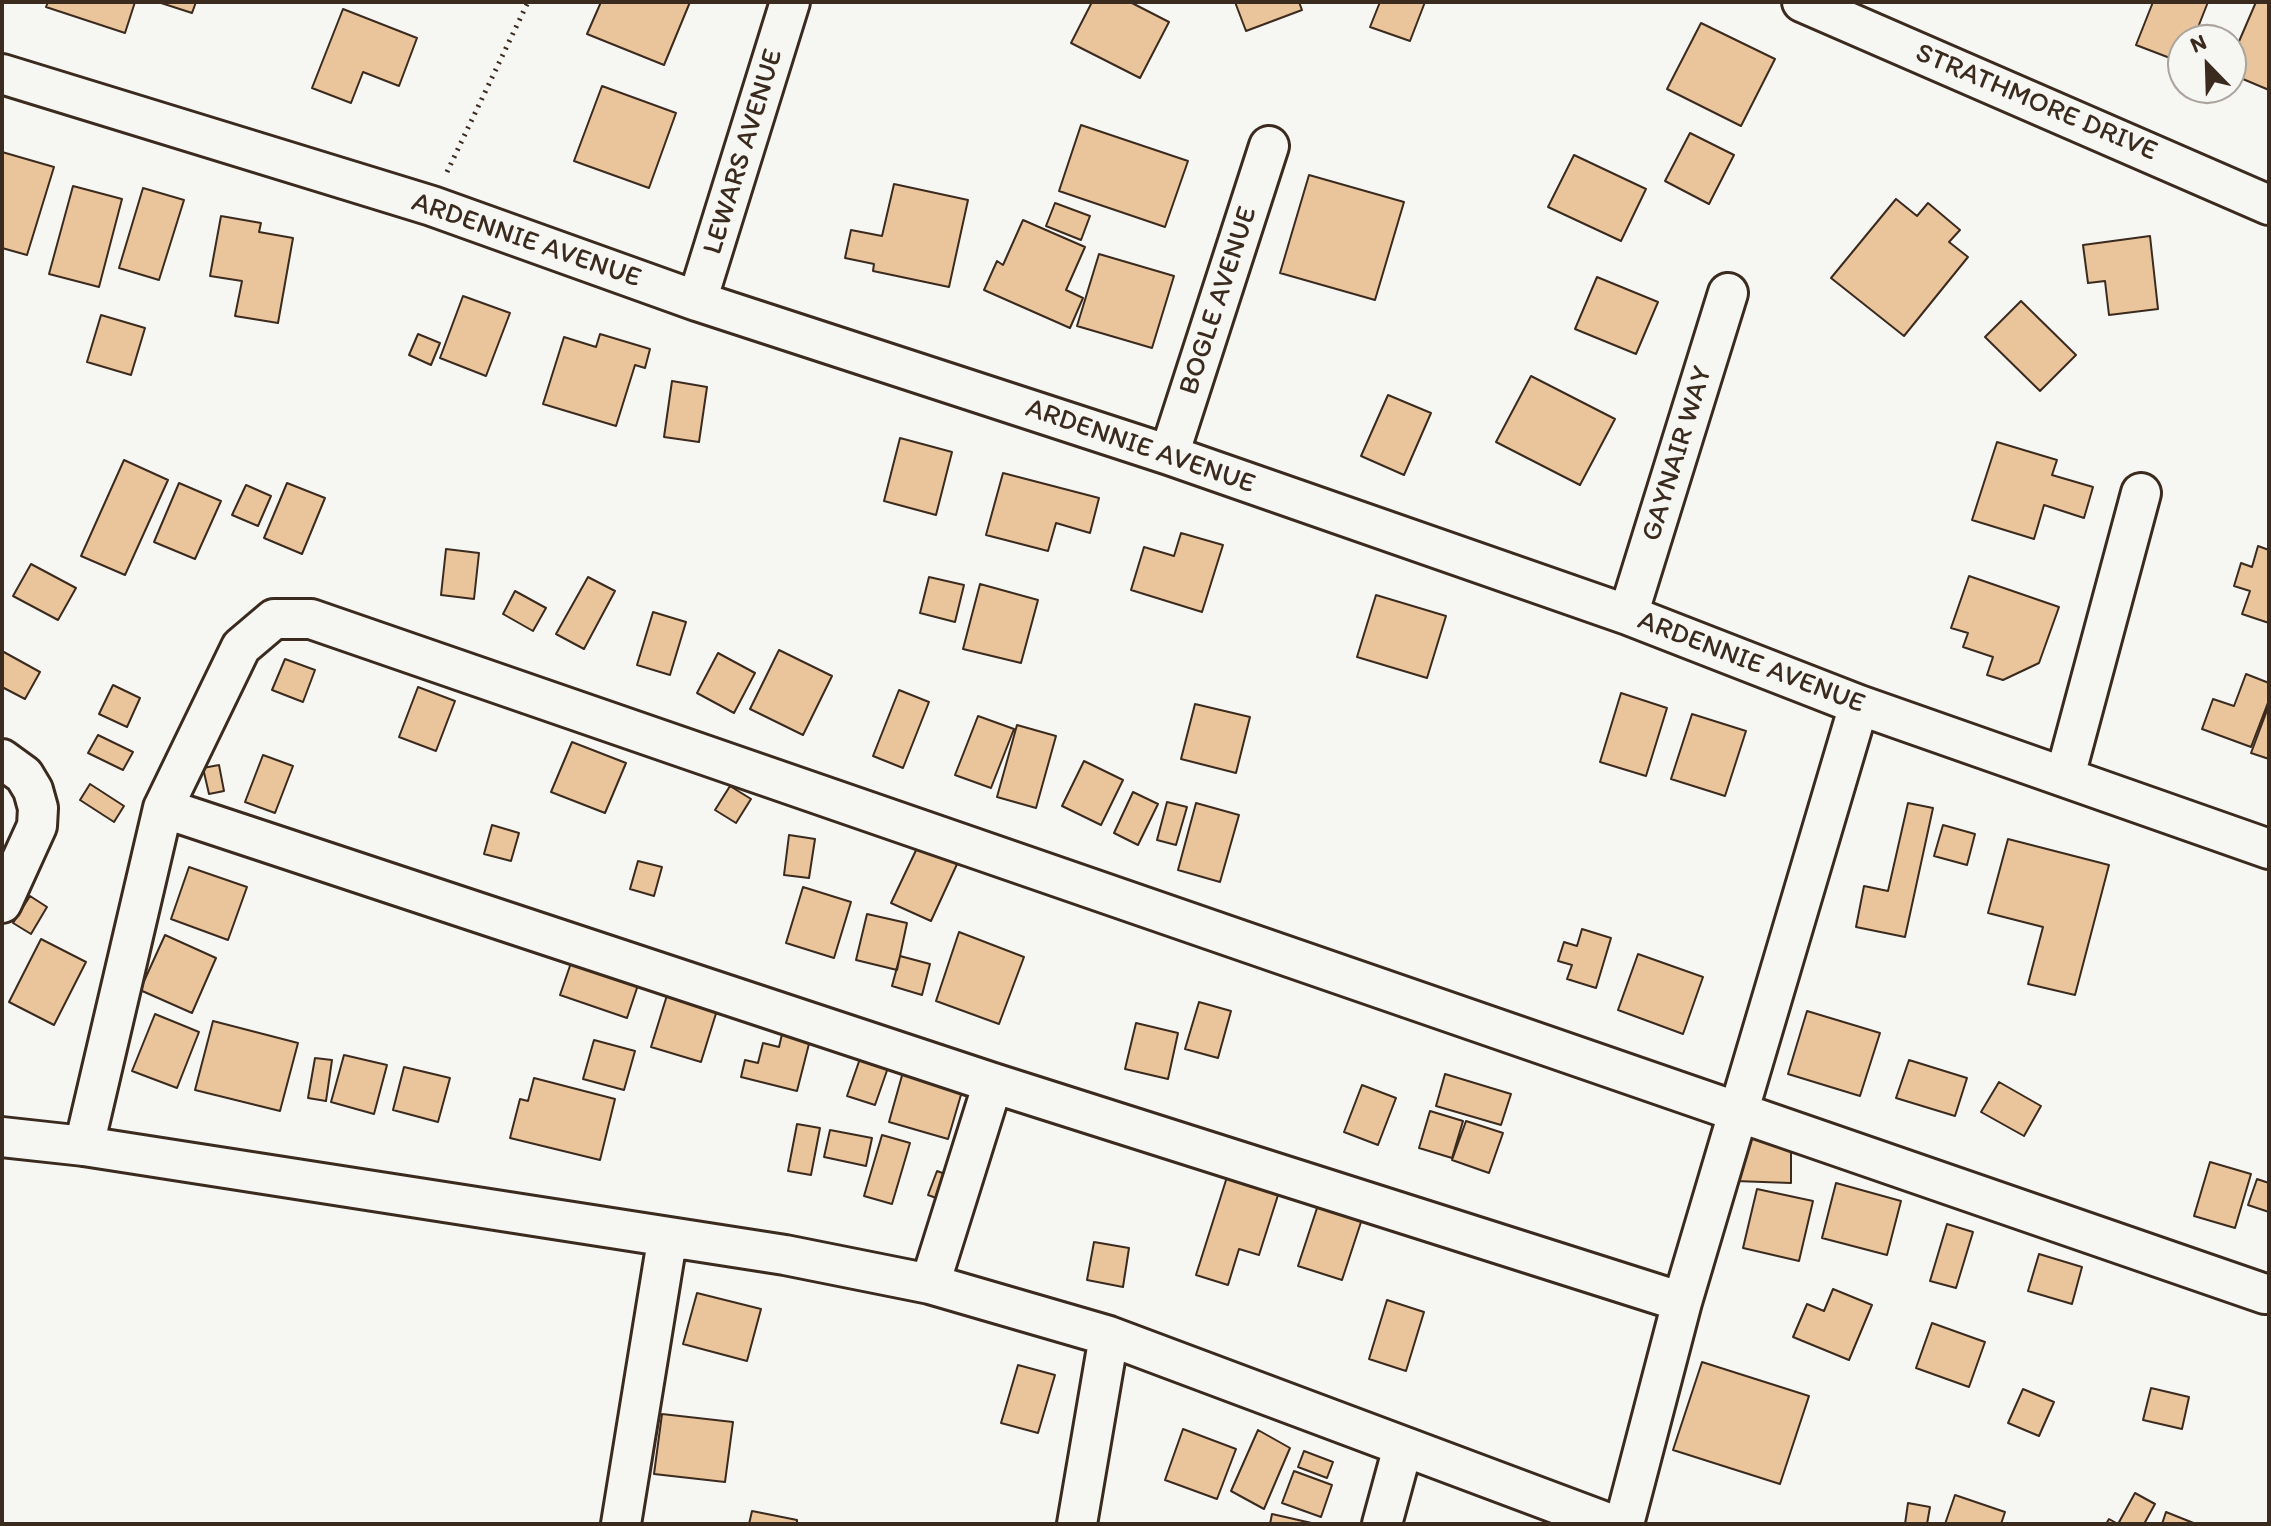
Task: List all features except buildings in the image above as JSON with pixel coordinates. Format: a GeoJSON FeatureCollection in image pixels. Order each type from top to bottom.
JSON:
{"type":"FeatureCollection","features":[{"type":"Feature","properties":{"kind":"street","name":"LEWARS AVENUE"},"geometry":{"type":"LineString","coordinates":[[697,301],[790,2]]}},
{"type":"Feature","properties":{"kind":"street","name":"STRATHMORE DRIVE"},"geometry":{"type":"LineString","coordinates":[[1802,2],[2269,205]]}},
{"type":"Feature","properties":{"kind":"street","name":"ARDENNIE AVENUE"},"geometry":{"type":"LineString","coordinates":[[2,74],[432,206],[697,301],[1169,455],[1628,615],[1859,705],[2269,849]]}},
{"type":"Feature","properties":{"kind":"street","name":"BOGLE AVENUE"},"geometry":{"type":"LineString","coordinates":[[1169,455],[1269,146]]}},
{"type":"Feature","properties":{"kind":"street","name":"GAYNAIR WAY"},"geometry":{"type":"LineString","coordinates":[[1628,615],[1728,293]]}},
{"type":"Feature","properties":{"kind":"street"},"geometry":{"type":"LineString","coordinates":[[2065,776],[2141,493]]}},
{"type":"Feature","properties":{"kind":"street"},"geometry":{"type":"LineString","coordinates":[[84,1146],[163,808],[241,647],[274,619],[311,619],[2265,1294]]}},
{"type":"Feature","properties":{"kind":"street"},"geometry":{"type":"LineString","coordinates":[[1624,1524],[1682,1302],[1859,705]]}},
{"type":"Feature","properties":{"kind":"street"},"geometry":{"type":"LineString","coordinates":[[2,759],[24,775],[33,790],[38,808],[37,826],[2,903]]}},
{"type":"Feature","properties":{"kind":"street"},"geometry":{"type":"LineString","coordinates":[[163,808],[993,1083],[1682,1302]]}},
{"type":"Feature","properties":{"kind":"street"},"geometry":{"type":"LineString","coordinates":[[930,1284],[993,1083]]}},
{"type":"Feature","properties":{"kind":"street"},"geometry":{"type":"LineString","coordinates":[[2,1137],[84,1146],[785,1255],[930,1284],[1109,1336],[1611,1524]]}},
{"type":"Feature","properties":{"kind":"street"},"geometry":{"type":"LineString","coordinates":[[621,1524],[666,1247],[680,1239]]}},
{"type":"Feature","properties":{"kind":"street"},"geometry":{"type":"LineString","coordinates":[[1077,1524],[1109,1336]]}},
{"type":"Feature","properties":{"kind":"street"},"geometry":{"type":"LineString","coordinates":[[1382,1524],[1403,1447]]}},
{"type":"Feature","properties":{"kind":"path"},"geometry":{"type":"LineString","coordinates":[[432,206],[528,2]]}}]}
